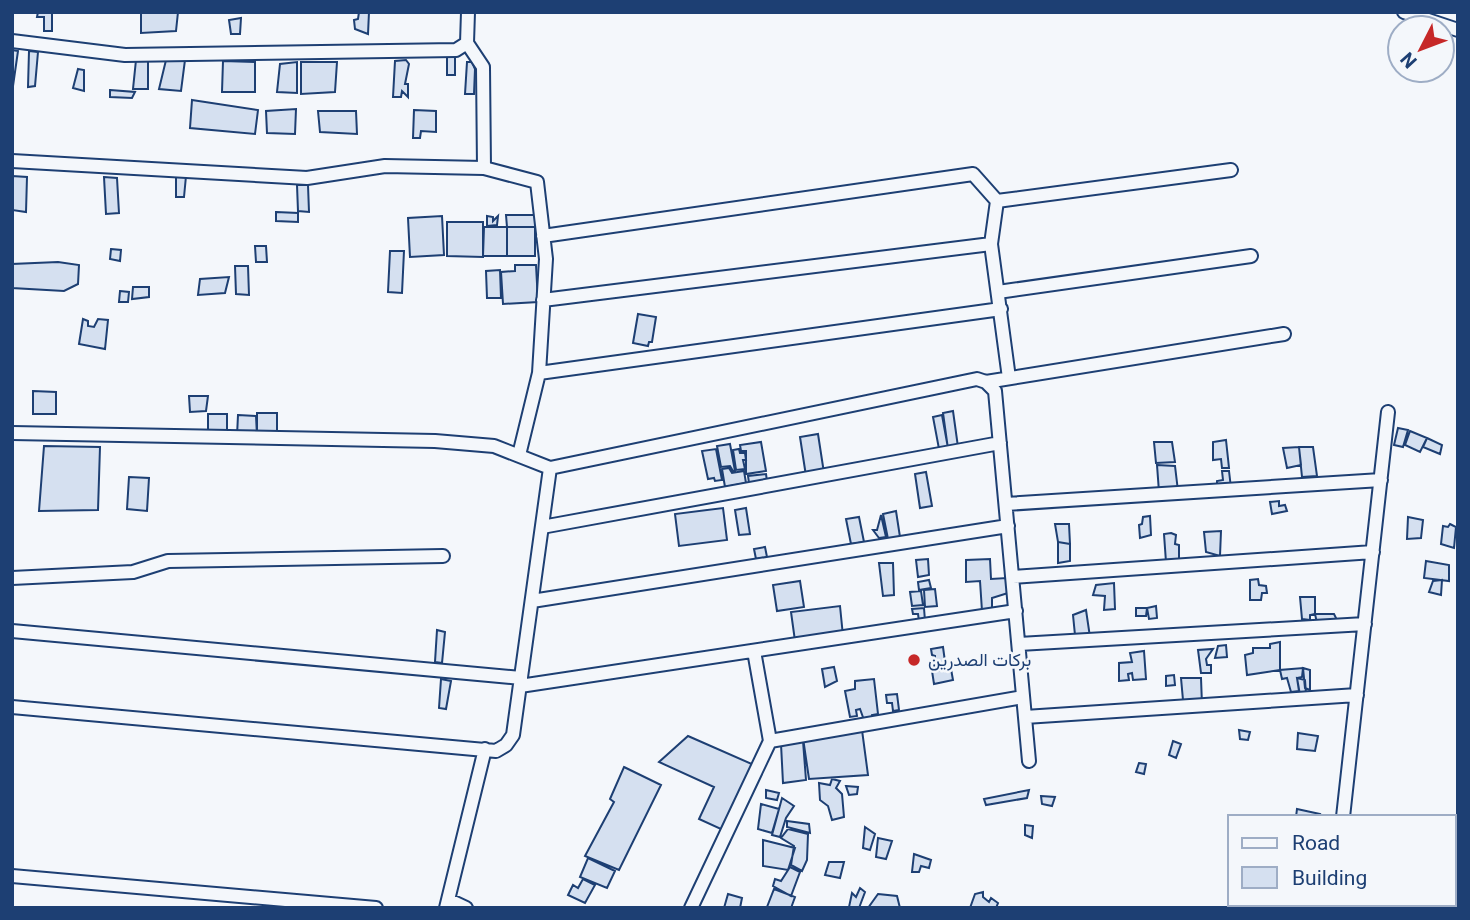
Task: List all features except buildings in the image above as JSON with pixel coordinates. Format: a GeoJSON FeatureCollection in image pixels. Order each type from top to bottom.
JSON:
{"type":"FeatureCollection","features":[{"type":"Feature","properties":{"kind":"street"},"geometry":{"type":"LineString","coordinates":[[468,12],[467,43],[483,67],[484,168]]}},
{"type":"Feature","properties":{"kind":"street"},"geometry":{"type":"LineString","coordinates":[[1404,12],[1458,30]]}},
{"type":"Feature","properties":{"kind":"street"},"geometry":{"type":"LineString","coordinates":[[12,41],[125,55],[456,50],[467,43]]}},
{"type":"Feature","properties":{"kind":"street"},"geometry":{"type":"LineString","coordinates":[[12,161],[307,178],[385,166],[484,168],[537,182],[546,259],[539,373],[519,455]]}},
{"type":"Feature","properties":{"kind":"street"},"geometry":{"type":"LineString","coordinates":[[997,201],[1231,170]]}},
{"type":"Feature","properties":{"kind":"street"},"geometry":{"type":"LineString","coordinates":[[543,236],[973,174],[997,201]]}},
{"type":"Feature","properties":{"kind":"street"},"geometry":{"type":"LineString","coordinates":[[997,201],[990,244],[1009,378]]}},
{"type":"Feature","properties":{"kind":"street"},"geometry":{"type":"LineString","coordinates":[[543,300],[990,244]]}},
{"type":"Feature","properties":{"kind":"street"},"geometry":{"type":"LineString","coordinates":[[998,292],[1251,256]]}},
{"type":"Feature","properties":{"kind":"street"},"geometry":{"type":"LineString","coordinates":[[539,373],[1001,309]]}},
{"type":"Feature","properties":{"kind":"street"},"geometry":{"type":"LineString","coordinates":[[986,382],[1284,334]]}},
{"type":"Feature","properties":{"kind":"street"},"geometry":{"type":"LineString","coordinates":[[12,433],[435,442],[494,446],[550,468],[977,379],[986,382],[995,391],[1029,761]]}},
{"type":"Feature","properties":{"kind":"street"},"geometry":{"type":"LineString","coordinates":[[1343,815],[1388,412]]}},
{"type":"Feature","properties":{"kind":"street"},"geometry":{"type":"LineString","coordinates":[[542,527],[1000,443]]}},
{"type":"Feature","properties":{"kind":"street"},"geometry":{"type":"LineString","coordinates":[[12,706],[496,751],[506,745],[513,735],[550,468]]}},
{"type":"Feature","properties":{"kind":"street"},"geometry":{"type":"LineString","coordinates":[[1006,504],[1381,480]]}},
{"type":"Feature","properties":{"kind":"street"},"geometry":{"type":"LineString","coordinates":[[532,601],[1008,526]]}},
{"type":"Feature","properties":{"kind":"street"},"geometry":{"type":"LineString","coordinates":[[1013,577],[1373,552]]}},
{"type":"Feature","properties":{"kind":"street"},"geometry":{"type":"LineString","coordinates":[[12,578],[133,572],[168,561],[443,556]]}},
{"type":"Feature","properties":{"kind":"street"},"geometry":{"type":"LineString","coordinates":[[12,631],[520,682],[754,651],[1016,611]]}},
{"type":"Feature","properties":{"kind":"street"},"geometry":{"type":"LineString","coordinates":[[1019,644],[1365,624]]}},
{"type":"Feature","properties":{"kind":"street"},"geometry":{"type":"LineString","coordinates":[[691,908],[770,741],[754,651]]}},
{"type":"Feature","properties":{"kind":"street"},"geometry":{"type":"LineString","coordinates":[[1025,717],[1357,695]]}},
{"type":"Feature","properties":{"kind":"street"},"geometry":{"type":"LineString","coordinates":[[770,741],[1023,697]]}},
{"type":"Feature","properties":{"kind":"street"},"geometry":{"type":"LineString","coordinates":[[466,908],[447,904],[485,749]]}},
{"type":"Feature","properties":{"kind":"street"},"geometry":{"type":"LineString","coordinates":[[12,876],[376,908]]}},
{"type":"Feature","properties":{"kind":"place","name":"بركات الصدرين"},"geometry":{"type":"Point","coordinates":[914,660]}}]}
